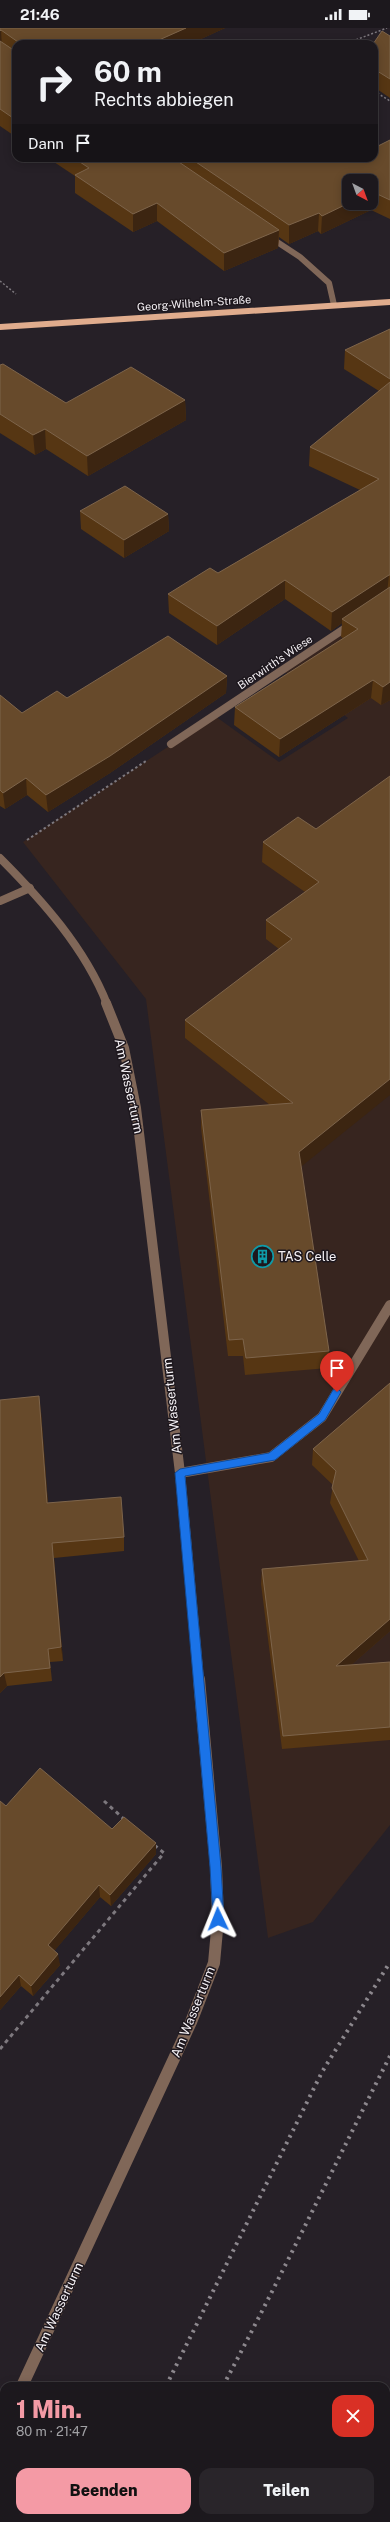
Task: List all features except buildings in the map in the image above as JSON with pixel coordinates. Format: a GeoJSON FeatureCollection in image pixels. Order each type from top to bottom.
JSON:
{"type":"FeatureCollection","features":[{"type":"Feature","properties":{"kind":"main road","name":"Georg-Wilhelm-Straße"},"geometry":{"type":"LineString","coordinates":[[0,327],[390,302]]}},
{"type":"Feature","properties":{"kind":"street"},"geometry":{"type":"LineString","coordinates":[[260,230],[300,257],[329,283],[334,305]]}},
{"type":"Feature","properties":{"kind":"street","name":"Bierwirth's Wiese"},"geometry":{"type":"LineString","coordinates":[[171,744],[364,616]]}},
{"type":"Feature","properties":{"kind":"street","name":"Am Wasserturm"},"geometry":{"type":"LineString","coordinates":[[0,858],[30,888],[68,936],[100,988],[124,1048],[136,1108],[180,1473],[216,1867],[218,1919],[214,1963],[191,2022],[24,2382]]}},
{"type":"Feature","properties":{"kind":"street"},"geometry":{"type":"LineString","coordinates":[[0,901],[30,888]]}},
{"type":"Feature","properties":{"kind":"street"},"geometry":{"type":"LineString","coordinates":[[180,1473],[271,1457],[322,1417],[390,1305]]}},
{"type":"Feature","properties":{"kind":"path"},"geometry":{"type":"LineString","coordinates":[[355,40],[386,28]]}},
{"type":"Feature","properties":{"kind":"path"},"geometry":{"type":"LineString","coordinates":[[378,94],[390,101]]}},
{"type":"Feature","properties":{"kind":"path"},"geometry":{"type":"LineString","coordinates":[[0,858],[171,744]]}},
{"type":"Feature","properties":{"kind":"path"},"geometry":{"type":"LineString","coordinates":[[104,1801],[128,1822]]}},
{"type":"Feature","properties":{"kind":"path"},"geometry":{"type":"LineString","coordinates":[[0,2049],[164,1853],[152,1843]]}},
{"type":"Feature","properties":{"kind":"shaded area"},"geometry":{"type":"Polygon","coordinates":[[[390,599],[390,1825],[313,1922],[268,1938],[146,999],[23,842],[215,716],[279,762],[348,718],[282,670],[390,599]]]}},
{"type":"Feature","properties":{"kind":"railway"},"geometry":{"type":"LineString","coordinates":[[168,2382],[322,2072],[390,1962]]}},
{"type":"Feature","properties":{"kind":"railway"},"geometry":{"type":"LineString","coordinates":[[225,2382],[287,2263],[390,2056]]}},
{"type":"Feature","properties":{"kind":"place","name":"TAS Celle"},"geometry":{"type":"Point","coordinates":[263,1256]}},
{"type":"Feature","properties":{"kind":"route"},"geometry":{"type":"LineString","coordinates":[[218,1919],[216,1867],[180,1473],[271,1457],[322,1417],[337,1392]]}}]}
